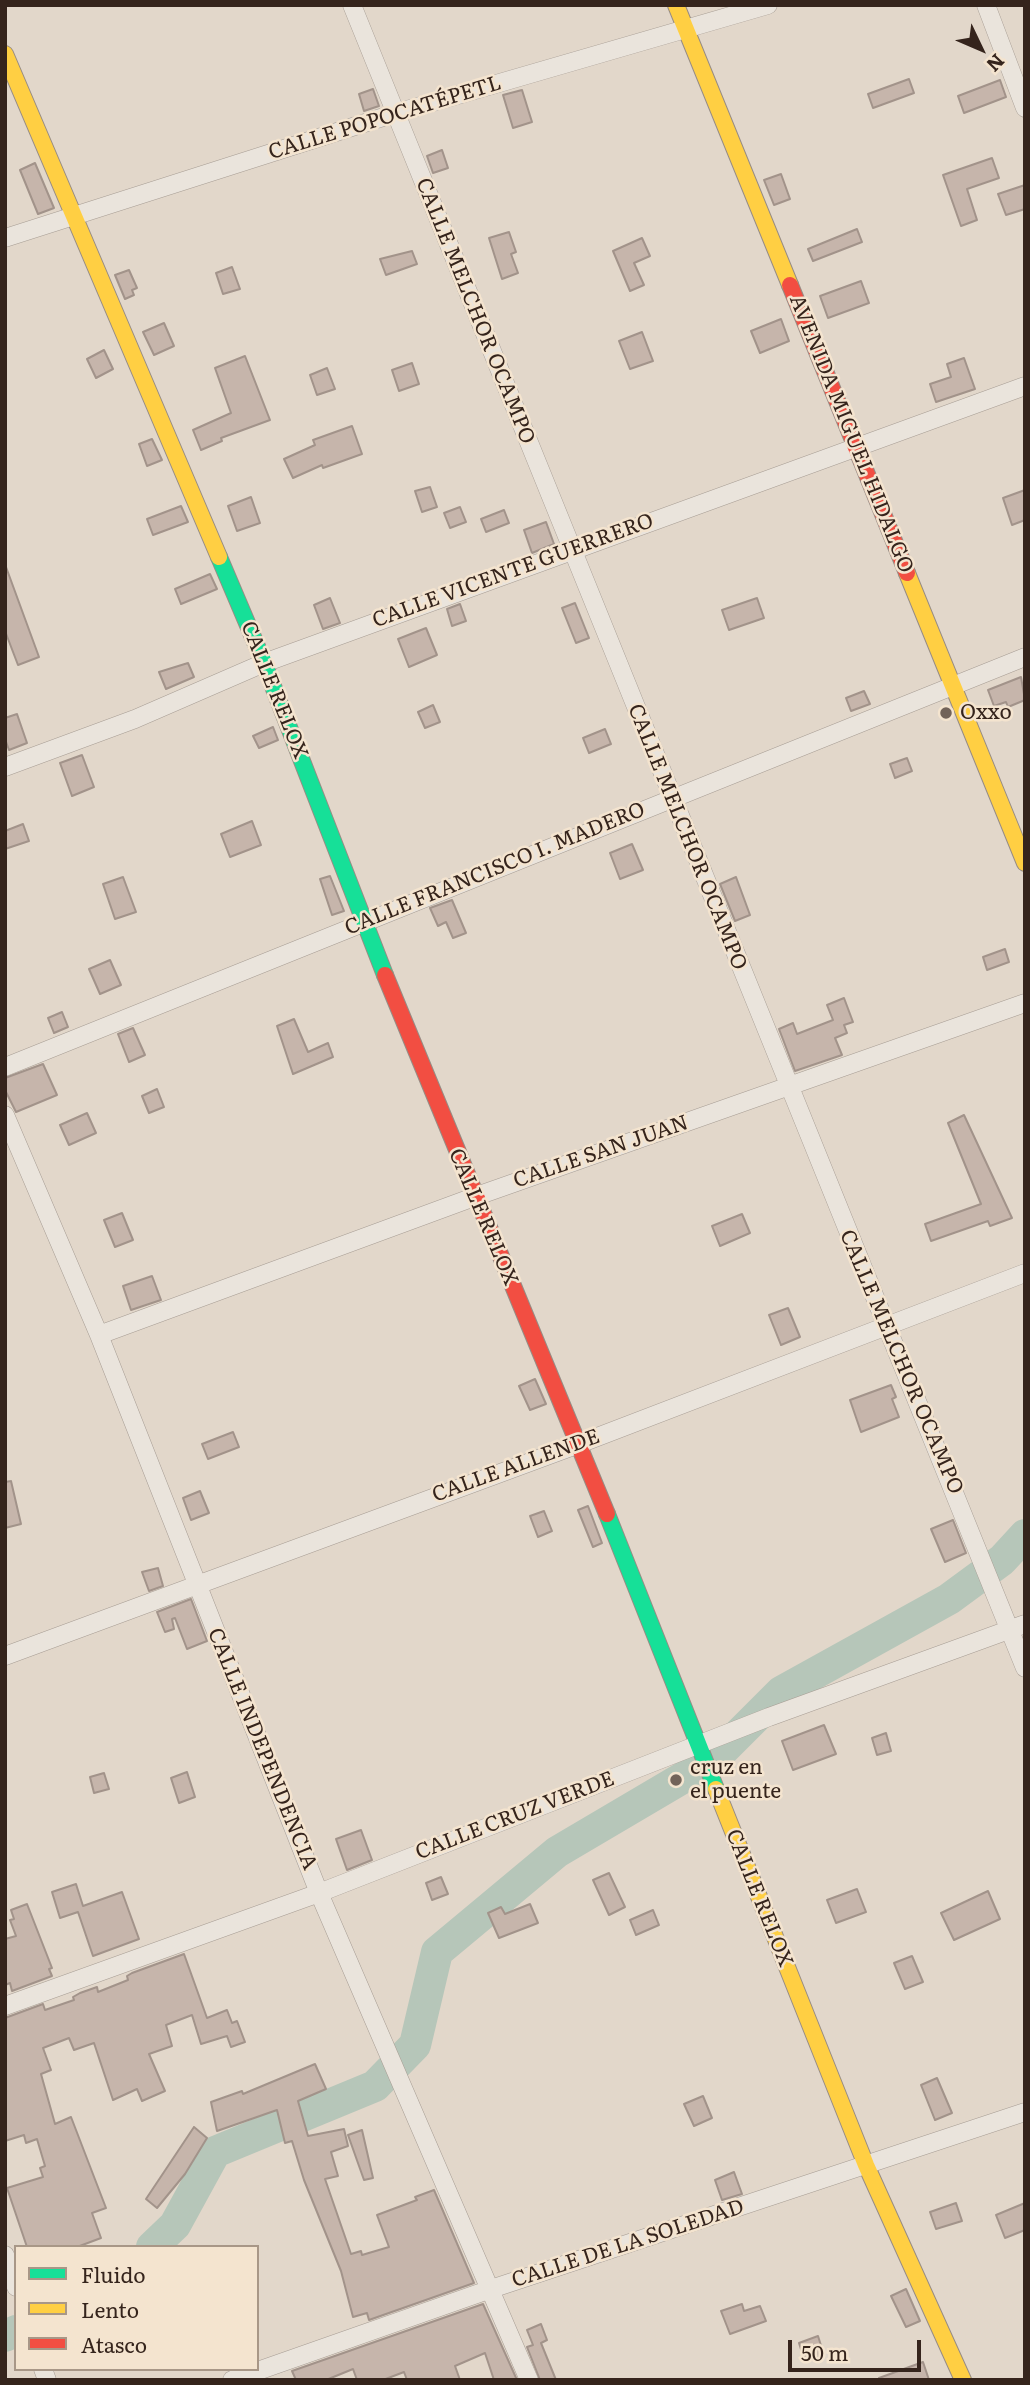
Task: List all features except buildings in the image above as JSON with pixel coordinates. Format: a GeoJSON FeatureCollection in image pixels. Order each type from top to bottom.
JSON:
{"type":"FeatureCollection","features":[{"type":"Feature","properties":{"kind":"street","name":"CALLE MELCHOR OCAMPO"},"geometry":{"type":"LineString","coordinates":[[352,5],[787,1087],[998,1595],[1017,1627],[1025,1668]]}},
{"type":"Feature","properties":{"kind":"street","name":"AVENIDA MIGUEL HIDALGO"},"geometry":{"type":"LineString","coordinates":[[676,5],[1025,863]]}},
{"type":"Feature","properties":{"kind":"street","name":"CALLE POPOCATÉPETL"},"geometry":{"type":"LineString","coordinates":[[5,238],[396,113],[768,5]]}},
{"type":"Feature","properties":{"kind":"street"},"geometry":{"type":"LineString","coordinates":[[986,5],[1025,108]]}},
{"type":"Feature","properties":{"kind":"street","name":"CALLE RELOX"},"geometry":{"type":"LineString","coordinates":[[5,54],[264,663],[364,923],[474,1197],[579,1444],[866,2165],[963,2380]]}},
{"type":"Feature","properties":{"kind":"street","name":"CALLE VICENTE GUERRERO"},"geometry":{"type":"LineString","coordinates":[[5,767],[135,719],[264,663],[571,548],[1025,386]]}},
{"type":"Feature","properties":{"kind":"street","name":"CALLE FRANCISCO I. MADERO"},"geometry":{"type":"LineString","coordinates":[[5,1067],[670,797],[1025,657]]}},
{"type":"Feature","properties":{"kind":"street","name":"CALLE SAN JUAN"},"geometry":{"type":"LineString","coordinates":[[99,1335],[474,1197],[1025,1003]]}},
{"type":"Feature","properties":{"kind":"street","name":"CALLE INDEPENDENCIA"},"geometry":{"type":"LineString","coordinates":[[5,1115],[99,1335],[319,1893],[529,2380]]}},
{"type":"Feature","properties":{"kind":"street","name":"CALLE ALLENDE"},"geometry":{"type":"LineString","coordinates":[[5,1656],[196,1583],[579,1444],[1025,1273]]}},
{"type":"Feature","properties":{"kind":"street","name":"CALLE CRUZ VERDE"},"geometry":{"type":"LineString","coordinates":[[5,2006],[702,1754],[721,1736],[1017,1627]]}},
{"type":"Feature","properties":{"kind":"street","name":"CALLE DE LA SOLEDAD"},"geometry":{"type":"LineString","coordinates":[[259,2371],[491,2289],[1025,2112]]}},
{"type":"Feature","properties":{"kind":"street"},"geometry":{"type":"LineString","coordinates":[[5,2255],[14,2281]]}},
{"type":"Feature","properties":{"kind":"street","name":"CALLE DE LA SOLEDAD"},"geometry":{"type":"LineString","coordinates":[[232,2380],[258,2371]]}},
{"type":"Feature","properties":{"kind":"waterway"},"geometry":{"type":"LineString","coordinates":[[154,2245],[175,2225],[215,2152],[375,2086],[415,2045],[437,1952],[557,1852],[713,1760],[781,1692],[949,1599],[1002,1560],[1025,1535]]}},
{"type":"Feature","properties":{"kind":"waterway"},"geometry":{"type":"LineString","coordinates":[[5,2336],[14,2332]]}},
{"type":"Feature","properties":{"kind":"traffic: fast"},"geometry":{"type":"LineString","coordinates":[[219,557],[264,663],[385,975]]}},
{"type":"Feature","properties":{"kind":"traffic: fast"},"geometry":{"type":"LineString","coordinates":[[607,1514],[716,1789]]}},
{"type":"Feature","properties":{"kind":"traffic: slow"},"geometry":{"type":"LineString","coordinates":[[676,5],[790,285]]}},
{"type":"Feature","properties":{"kind":"traffic: slow"},"geometry":{"type":"LineString","coordinates":[[5,54],[219,557]]}},
{"type":"Feature","properties":{"kind":"traffic: slow"},"geometry":{"type":"LineString","coordinates":[[907,573],[1025,863]]}},
{"type":"Feature","properties":{"kind":"traffic: slow"},"geometry":{"type":"LineString","coordinates":[[716,1789],[866,2165],[963,2380]]}},
{"type":"Feature","properties":{"kind":"traffic: jam"},"geometry":{"type":"LineString","coordinates":[[790,285],[907,573]]}},
{"type":"Feature","properties":{"kind":"traffic: jam"},"geometry":{"type":"LineString","coordinates":[[385,975],[607,1514]]}},
{"type":"Feature","properties":{"kind":"place","name":"Oxxo"},"geometry":{"type":"Point","coordinates":[946,713]}},
{"type":"Feature","properties":{"kind":"place","name":"cruz en el puente"},"geometry":{"type":"Point","coordinates":[676,1780]}}]}
